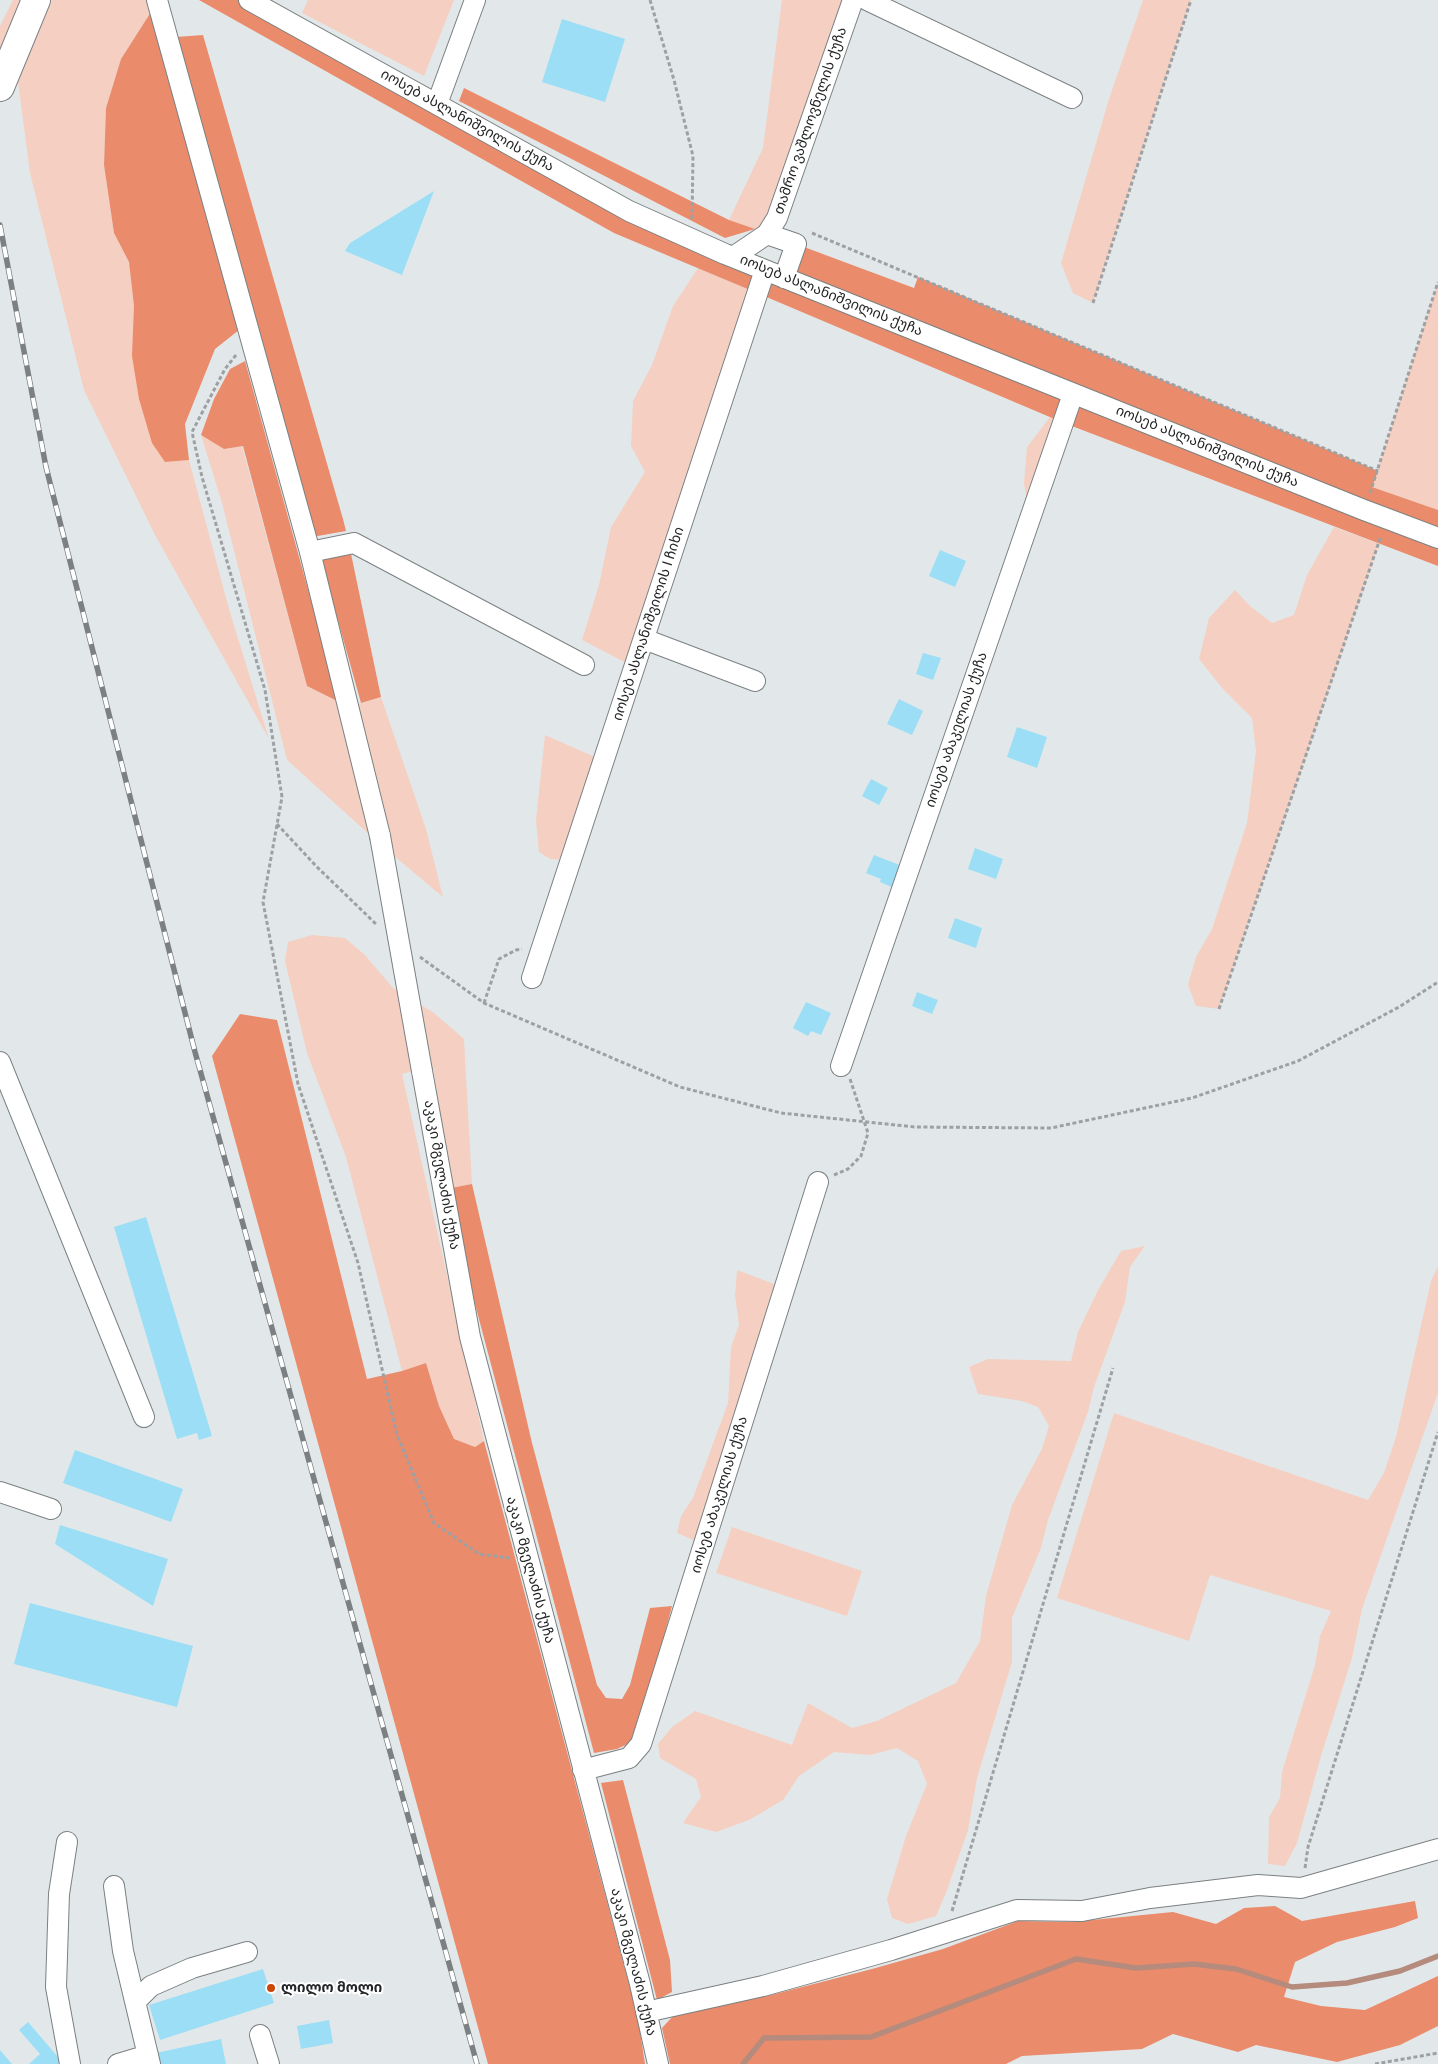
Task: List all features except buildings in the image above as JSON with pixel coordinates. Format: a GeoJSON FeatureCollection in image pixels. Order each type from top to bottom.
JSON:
{"type":"FeatureCollection","features":[{"type":"Feature","properties":{"kind":"highway"},"geometry":{"type":"LineString","coordinates":[[0,86],[36,0]]}},
{"type":"Feature","properties":{"kind":"street","name":"აკაკი მგელაძის ქუჩა"},"geometry":{"type":"LineString","coordinates":[[157,0],[310,552],[380,836],[470,1337],[658,2064]]}},
{"type":"Feature","properties":{"kind":"street","name":"იოსებ ასლანიშვილის ქუჩა"},"geometry":{"type":"LineString","coordinates":[[249,0],[629,211],[784,278],[1438,538]]}},
{"type":"Feature","properties":{"kind":"street"},"geometry":{"type":"LineString","coordinates":[[437,104],[475,0]]}},
{"type":"Feature","properties":{"kind":"street","name":"თამრო ვაშლოვნელის ქუჩა"},"geometry":{"type":"LineString","coordinates":[[772,226],[853,0]]}},
{"type":"Feature","properties":{"kind":"street"},"geometry":{"type":"LineString","coordinates":[[867,0],[1072,98]]}},
{"type":"Feature","properties":{"kind":"street"},"geometry":{"type":"LineString","coordinates":[[733,257],[772,226],[796,244],[784,278]]}},
{"type":"Feature","properties":{"kind":"street","name":"იოსებ ასლანიშვილის I ჩიხი"},"geometry":{"type":"LineString","coordinates":[[532,978],[765,270]]}},
{"type":"Feature","properties":{"kind":"street","name":"იოსებ აბაკელიას ქუჩა"},"geometry":{"type":"LineString","coordinates":[[841,1066],[1073,394]]}},
{"type":"Feature","properties":{"kind":"street"},"geometry":{"type":"LineString","coordinates":[[310,552],[354,542],[584,665]]}},
{"type":"Feature","properties":{"kind":"street"},"geometry":{"type":"LineString","coordinates":[[644,639],[755,681]]}},
{"type":"Feature","properties":{"kind":"street"},"geometry":{"type":"LineString","coordinates":[[0,1062],[144,1417]]}},
{"type":"Feature","properties":{"kind":"street","name":"იოსებ აბაკელიას ქუჩა"},"geometry":{"type":"LineString","coordinates":[[583,1770],[629,1758],[641,1744],[818,1182]]}},
{"type":"Feature","properties":{"kind":"street"},"geometry":{"type":"LineString","coordinates":[[0,1492],[51,1509]]}},
{"type":"Feature","properties":{"kind":"street"},"geometry":{"type":"LineString","coordinates":[[67,1842],[59,1894],[56,1987],[70,2064]]}},
{"type":"Feature","properties":{"kind":"street"},"geometry":{"type":"LineString","coordinates":[[646,2012],[763,1986],[1017,1910],[1082,1911],[1150,1898],[1258,1885],[1301,1888],[1438,1848]]}},
{"type":"Feature","properties":{"kind":"street"},"geometry":{"type":"LineString","coordinates":[[114,1886],[123,1951],[149,2059],[118,2064]]}},
{"type":"Feature","properties":{"kind":"street"},"geometry":{"type":"LineString","coordinates":[[136,2001],[152,1986],[192,1968],[247,1952]]}},
{"type":"Feature","properties":{"kind":"street"},"geometry":{"type":"LineString","coordinates":[[260,2035],[269,2064]]}},
{"type":"Feature","properties":{"kind":"path"},"geometry":{"type":"LineString","coordinates":[[650,0],[674,80],[693,156],[692,239]]}},
{"type":"Feature","properties":{"kind":"path"},"geometry":{"type":"LineString","coordinates":[[1093,303],[1191,0]]}},
{"type":"Feature","properties":{"kind":"path"},"geometry":{"type":"LineString","coordinates":[[772,226],[1378,471]]}},
{"type":"Feature","properties":{"kind":"path"},"geometry":{"type":"LineString","coordinates":[[1364,510],[1438,282]]}},
{"type":"Feature","properties":{"kind":"path"},"geometry":{"type":"LineString","coordinates":[[250,336],[225,370],[192,432],[202,477],[265,690],[282,797],[263,902],[298,1084],[358,1263],[397,1435],[434,1523],[479,1554],[527,1560]]}},
{"type":"Feature","properties":{"kind":"path"},"geometry":{"type":"LineString","coordinates":[[1219,1009],[1386,518]]}},
{"type":"Feature","properties":{"kind":"path"},"geometry":{"type":"LineString","coordinates":[[277,824],[316,866],[380,928]]}},
{"type":"Feature","properties":{"kind":"path"},"geometry":{"type":"LineString","coordinates":[[484,1003],[500,959],[516,950],[542,948]]}},
{"type":"Feature","properties":{"kind":"path"},"geometry":{"type":"LineString","coordinates":[[412,951],[484,1003],[680,1087],[781,1113],[915,1127],[1051,1128],[1192,1098],[1298,1061],[1399,1007],[1438,982]]}},
{"type":"Feature","properties":{"kind":"path"},"geometry":{"type":"LineString","coordinates":[[818,1182],[848,1169],[861,1156],[868,1132],[853,1083],[841,1066]]}},
{"type":"Feature","properties":{"kind":"path"},"geometry":{"type":"LineString","coordinates":[[946,1932],[1113,1368]]}},
{"type":"Feature","properties":{"kind":"path"},"geometry":{"type":"LineString","coordinates":[[1301,1888],[1308,1847],[1438,1432]]}},
{"type":"Feature","properties":{"kind":"path"},"geometry":{"type":"LineString","coordinates":[[1375,2064],[1438,2053]]}},
{"type":"Feature","properties":{"kind":"shaded area"},"geometry":{"type":"Polygon","coordinates":[[[13,0],[26,0],[0,60],[0,26],[13,0]]]}},
{"type":"Feature","properties":{"kind":"shaded area"},"geometry":{"type":"Polygon","coordinates":[[[52,0],[149,0],[151,12],[121,59],[106,108],[104,165],[114,233],[129,262],[134,306],[165,462],[189,460],[229,609],[269,739],[155,535],[84,390],[30,173],[18,82],[52,0]]]}},
{"type":"Feature","properties":{"kind":"shaded area"},"geometry":{"type":"Polygon","coordinates":[[[199,0],[241,0],[755,275],[750,290],[614,233],[199,0]]]}},
{"type":"Feature","properties":{"kind":"shaded area"},"geometry":{"type":"Polygon","coordinates":[[[308,0],[454,0],[424,76],[302,13],[308,0]]]}},
{"type":"Feature","properties":{"kind":"shaded area"},"geometry":{"type":"Polygon","coordinates":[[[782,0],[853,0],[767,234],[729,220],[763,148],[782,0]]]}},
{"type":"Feature","properties":{"kind":"shaded area"},"geometry":{"type":"Polygon","coordinates":[[[1143,0],[1191,0],[1093,303],[1073,293],[1061,263],[1109,99],[1143,0]]]}},
{"type":"Feature","properties":{"kind":"shaded area"},"geometry":{"type":"Polygon","coordinates":[[[151,12],[239,330],[215,349],[185,424],[189,460],[165,462],[152,443],[139,399],[132,356],[134,306],[129,262],[114,233],[104,165],[106,108],[121,59],[151,12]]]}},
{"type":"Feature","properties":{"kind":"shaded area"},"geometry":{"type":"Polygon","coordinates":[[[203,35],[346,531],[312,537],[176,37],[203,35]]]}},
{"type":"Feature","properties":{"kind":"shaded area"},"geometry":{"type":"Polygon","coordinates":[[[464,88],[729,220],[755,229],[725,238],[459,101],[464,88]]]}},
{"type":"Feature","properties":{"kind":"shaded area"},"geometry":{"type":"Polygon","coordinates":[[[796,244],[914,288],[918,277],[1378,471],[1372,487],[1438,510],[1438,566],[1064,423],[757,293],[765,270],[784,277],[796,244]]]}},
{"type":"Feature","properties":{"kind":"shaded area"},"geometry":{"type":"Polygon","coordinates":[[[698,268],[757,293],[634,667],[582,640],[599,585],[611,527],[645,472],[631,446],[633,401],[652,365],[673,306],[698,268]]]}},
{"type":"Feature","properties":{"kind":"shaded area"},"geometry":{"type":"Polygon","coordinates":[[[1438,282],[1438,510],[1372,487],[1438,282]]]}},
{"type":"Feature","properties":{"kind":"shaded area"},"geometry":{"type":"Polygon","coordinates":[[[245,361],[339,702],[307,686],[243,446],[224,449],[201,435],[214,399],[230,369],[245,361]]]}},
{"type":"Feature","properties":{"kind":"shaded area"},"geometry":{"type":"Polygon","coordinates":[[[1050,417],[1064,423],[1030,521],[1024,483],[1027,447],[1050,417]]]}},
{"type":"Feature","properties":{"kind":"shaded area"},"geometry":{"type":"Polygon","coordinates":[[[201,435],[224,449],[242,446],[307,686],[348,707],[381,697],[426,829],[443,897],[382,846],[287,760],[222,503],[201,435]]]}},
{"type":"Feature","properties":{"kind":"shaded area"},"geometry":{"type":"Polygon","coordinates":[[[1334,527],[1379,544],[1219,1009],[1196,1006],[1188,985],[1196,957],[1212,929],[1247,823],[1256,751],[1252,718],[1223,689],[1199,659],[1209,618],[1235,590],[1250,606],[1272,623],[1294,615],[1307,575],[1334,527]]]}},
{"type":"Feature","properties":{"kind":"shaded area"},"geometry":{"type":"Polygon","coordinates":[[[350,549],[381,697],[361,703],[320,556],[350,549]]]}},
{"type":"Feature","properties":{"kind":"shaded area"},"geometry":{"type":"Polygon","coordinates":[[[545,735],[604,761],[571,860],[550,859],[539,852],[536,820],[545,735]]]}},
{"type":"Feature","properties":{"kind":"shaded area"},"geometry":{"type":"Polygon","coordinates":[[[312,935],[345,938],[365,955],[393,988],[434,1013],[464,1039],[472,1184],[451,1188],[433,1066],[402,1074],[484,1441],[475,1447],[454,1439],[439,1406],[426,1363],[402,1371],[346,1157],[307,1053],[285,961],[288,942],[312,935]]]}},
{"type":"Feature","properties":{"kind":"shaded area"},"geometry":{"type":"Polygon","coordinates":[[[240,1014],[277,1020],[367,1379],[426,1363],[439,1406],[454,1439],[475,1447],[484,1441],[638,2018],[645,2064],[488,2064],[212,1056],[240,1014]]]}},
{"type":"Feature","properties":{"kind":"shaded area"},"geometry":{"type":"Polygon","coordinates":[[[472,1184],[532,1443],[597,1685],[606,1698],[622,1699],[630,1685],[650,1608],[672,1606],[642,1719],[632,1742],[617,1749],[594,1753],[475,1304],[451,1188],[472,1184]]]}},
{"type":"Feature","properties":{"kind":"shaded area"},"geometry":{"type":"Polygon","coordinates":[[[1145,1246],[1130,1267],[1125,1302],[1094,1387],[1088,1412],[1048,1520],[1041,1548],[1012,1618],[1012,1662],[977,1778],[968,1830],[936,1916],[908,1924],[892,1918],[887,1899],[906,1836],[927,1784],[918,1761],[897,1748],[870,1755],[834,1752],[799,1776],[783,1800],[749,1820],[716,1832],[683,1823],[701,1797],[696,1779],[660,1758],[658,1744],[672,1727],[695,1711],[792,1745],[808,1703],[852,1728],[877,1721],[956,1683],[980,1641],[986,1596],[1012,1505],[1042,1449],[1049,1426],[1038,1407],[1022,1401],[978,1394],[969,1367],[988,1359],[1071,1361],[1078,1332],[1098,1290],[1121,1251],[1145,1246]]]}},
{"type":"Feature","properties":{"kind":"shaded area"},"geometry":{"type":"Polygon","coordinates":[[[1438,1266],[1438,1393],[1362,1609],[1352,1658],[1321,1756],[1297,1843],[1285,1866],[1268,1864],[1269,1817],[1280,1798],[1282,1772],[1315,1665],[1320,1636],[1331,1611],[1210,1575],[1189,1641],[1057,1598],[1114,1413],[1368,1500],[1384,1473],[1396,1437],[1431,1281],[1438,1266]]]}},
{"type":"Feature","properties":{"kind":"shaded area"},"geometry":{"type":"Polygon","coordinates":[[[737,1270],[777,1285],[698,1542],[677,1533],[681,1516],[693,1498],[728,1403],[731,1347],[739,1325],[735,1295],[737,1270]]]}},
{"type":"Feature","properties":{"kind":"shaded area"},"geometry":{"type":"Polygon","coordinates":[[[732,1527],[862,1571],[847,1616],[716,1573],[732,1527]]]}},
{"type":"Feature","properties":{"kind":"shaded area"},"geometry":{"type":"Polygon","coordinates":[[[623,1780],[670,1960],[672,1992],[657,2000],[601,1783],[623,1780]]]}},
{"type":"Feature","properties":{"kind":"shaded area"},"geometry":{"type":"Polygon","coordinates":[[[1415,1901],[1418,1918],[1395,1927],[1337,1942],[1295,1962],[1284,1997],[1321,2006],[1365,2010],[1438,1976],[1438,2026],[1400,2045],[1337,2062],[1256,2045],[1238,2052],[1173,2034],[1142,2049],[1022,2056],[1006,2064],[670,2064],[662,2028],[674,2015],[771,1995],[872,1969],[943,1949],[1018,1921],[1072,1922],[1173,1912],[1216,1924],[1244,1908],[1275,1906],[1302,1921],[1415,1901]]]}},
{"type":"Feature","properties":{"kind":"waterway"},"geometry":{"type":"LineString","coordinates":[[743,2064],[764,2038],[871,2037],[1076,1959],[1136,1968],[1194,1964],[1236,1969],[1292,1987],[1347,1983],[1400,1971],[1438,1956]]}},
{"type":"Feature","properties":{"kind":"railway"},"geometry":{"type":"LineString","coordinates":[[0,225],[46,467],[195,1052],[477,2064]]}},
{"type":"Feature","properties":{"kind":"place","name":"ლილო მოლი"},"geometry":{"type":"Point","coordinates":[271,1988]}}]}
